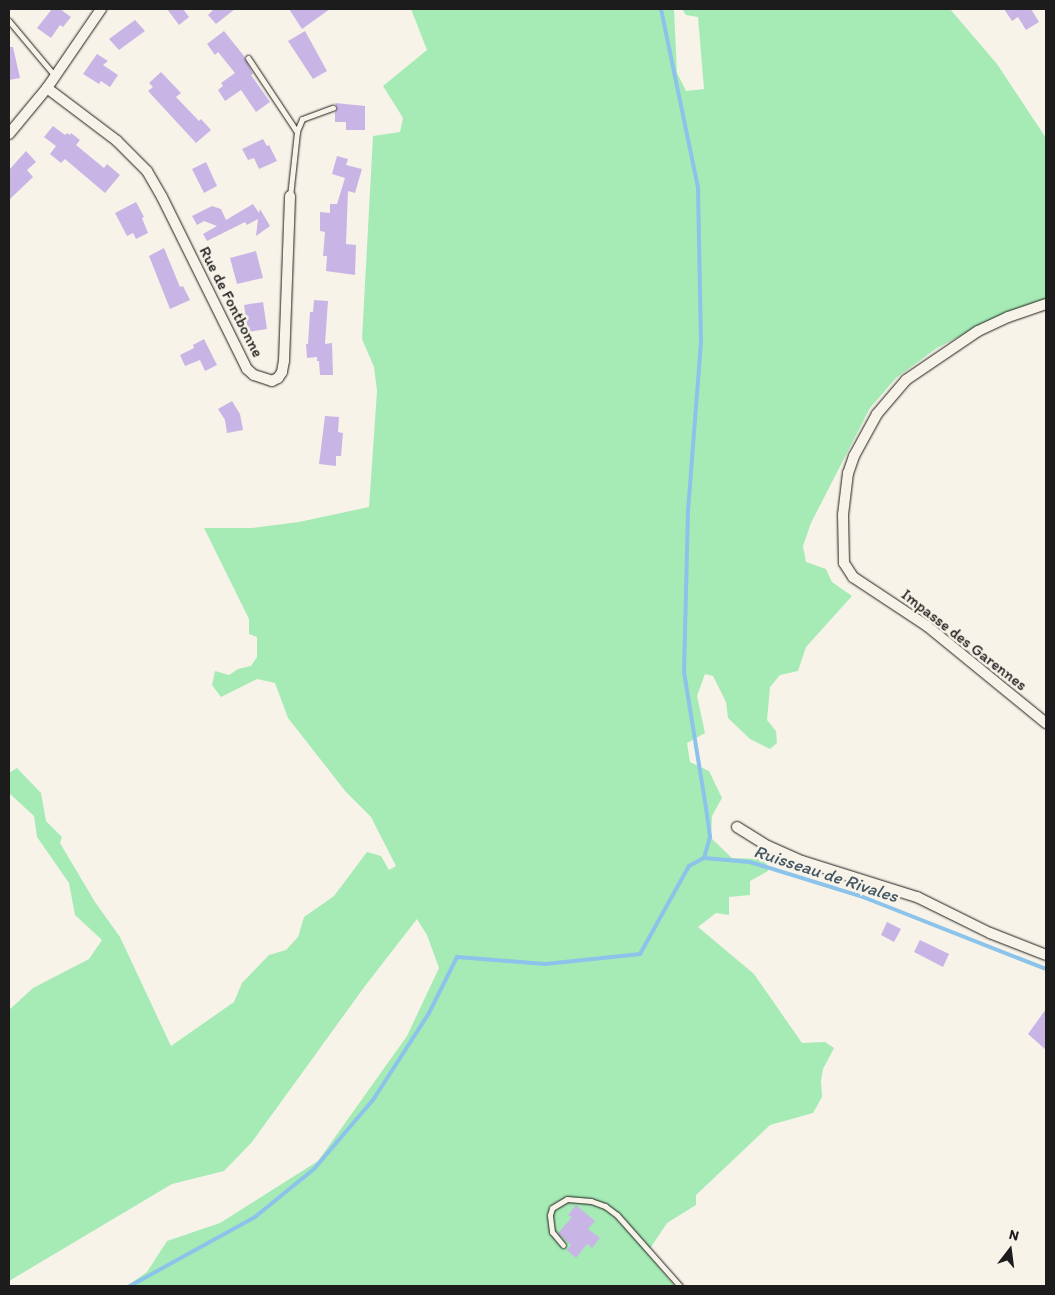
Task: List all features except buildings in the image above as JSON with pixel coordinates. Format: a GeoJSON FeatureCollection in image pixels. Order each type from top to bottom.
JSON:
{"type":"FeatureCollection","features":[{"type":"Feature","properties":{"kind":"street"},"geometry":{"type":"LineString","coordinates":[[9,134],[47,88],[102,9]]}},
{"type":"Feature","properties":{"kind":"street","name":"Rue de Fontbonne"},"geometry":{"type":"LineString","coordinates":[[47,88],[117,141],[147,171],[162,197],[247,369],[254,375],[272,381],[278,378],[282,372],[284,361],[290,196]]}},
{"type":"Feature","properties":{"kind":"street","name":"Impasse des Garennes"},"geometry":{"type":"LineString","coordinates":[[1046,304],[1008,316],[978,331],[906,380],[877,414],[854,456],[848,473],[842,515],[844,564],[853,577],[927,626],[1046,723]]}},
{"type":"Feature","properties":{"kind":"street"},"geometry":{"type":"LineString","coordinates":[[737,827],[768,846],[794,857],[917,897],[990,933],[1046,955]]}},
{"type":"Feature","properties":{"kind":"lane"},"geometry":{"type":"LineString","coordinates":[[9,21],[55,76]]}},
{"type":"Feature","properties":{"kind":"lane"},"geometry":{"type":"LineString","coordinates":[[248,58],[297,132]]}},
{"type":"Feature","properties":{"kind":"lane"},"geometry":{"type":"LineString","coordinates":[[290,196],[297,132],[302,119],[333,108]]}},
{"type":"Feature","properties":{"kind":"lane"},"geometry":{"type":"LineString","coordinates":[[563,1245],[552,1232],[550,1215],[552,1208],[567,1199],[591,1200],[605,1206],[616,1215],[680,1286]]}},
{"type":"Feature","properties":{"kind":"green space"},"geometry":{"type":"Polygon","coordinates":[[[411,9],[674,9],[677,73],[686,91],[704,89],[698,17],[686,15],[682,9],[950,9],[997,64],[1046,138],[1046,299],[995,318],[937,348],[896,378],[870,408],[811,523],[803,546],[806,562],[826,569],[832,582],[852,596],[806,647],[798,671],[780,675],[770,687],[767,720],[776,731],[777,743],[770,749],[750,739],[728,718],[726,702],[713,676],[705,674],[697,696],[705,733],[687,743],[690,762],[709,771],[722,798],[712,816],[711,838],[732,858],[766,859],[768,871],[750,881],[750,895],[729,897],[729,915],[716,913],[698,927],[754,974],[802,1043],[825,1042],[834,1048],[823,1069],[821,1081],[822,1097],[813,1113],[770,1125],[696,1195],[696,1205],[667,1223],[647,1253],[675,1286],[127,1286],[147,1272],[167,1241],[220,1223],[318,1161],[407,1036],[439,968],[427,935],[417,919],[365,986],[252,1142],[224,1171],[172,1184],[9,1281],[9,1010],[33,988],[89,959],[102,940],[75,915],[69,883],[37,837],[34,816],[10,794],[9,773],[17,768],[41,793],[46,821],[62,837],[60,843],[95,902],[120,937],[171,1046],[234,1002],[242,983],[269,955],[286,950],[298,937],[304,917],[334,896],[367,852],[381,856],[389,870],[396,866],[371,817],[346,792],[288,718],[275,683],[257,679],[221,697],[212,685],[215,671],[229,675],[238,669],[251,666],[257,657],[257,637],[249,634],[249,619],[204,528],[252,528],[299,522],[369,507],[377,391],[374,367],[362,339],[373,136],[400,132],[403,118],[383,86],[427,50],[411,9]]]}},
{"type":"Feature","properties":{"kind":"waterway"},"geometry":{"type":"LineString","coordinates":[[661,9],[698,187],[701,342],[688,510],[684,672],[710,837],[704,858]]}},
{"type":"Feature","properties":{"kind":"waterway","name":"Ruisseau de Rivales"},"geometry":{"type":"LineString","coordinates":[[130,1286],[255,1217],[314,1169],[373,1100],[429,1013],[457,957],[545,964],[640,954],[689,866],[704,858],[750,862],[863,897],[1046,969]]}}]}
